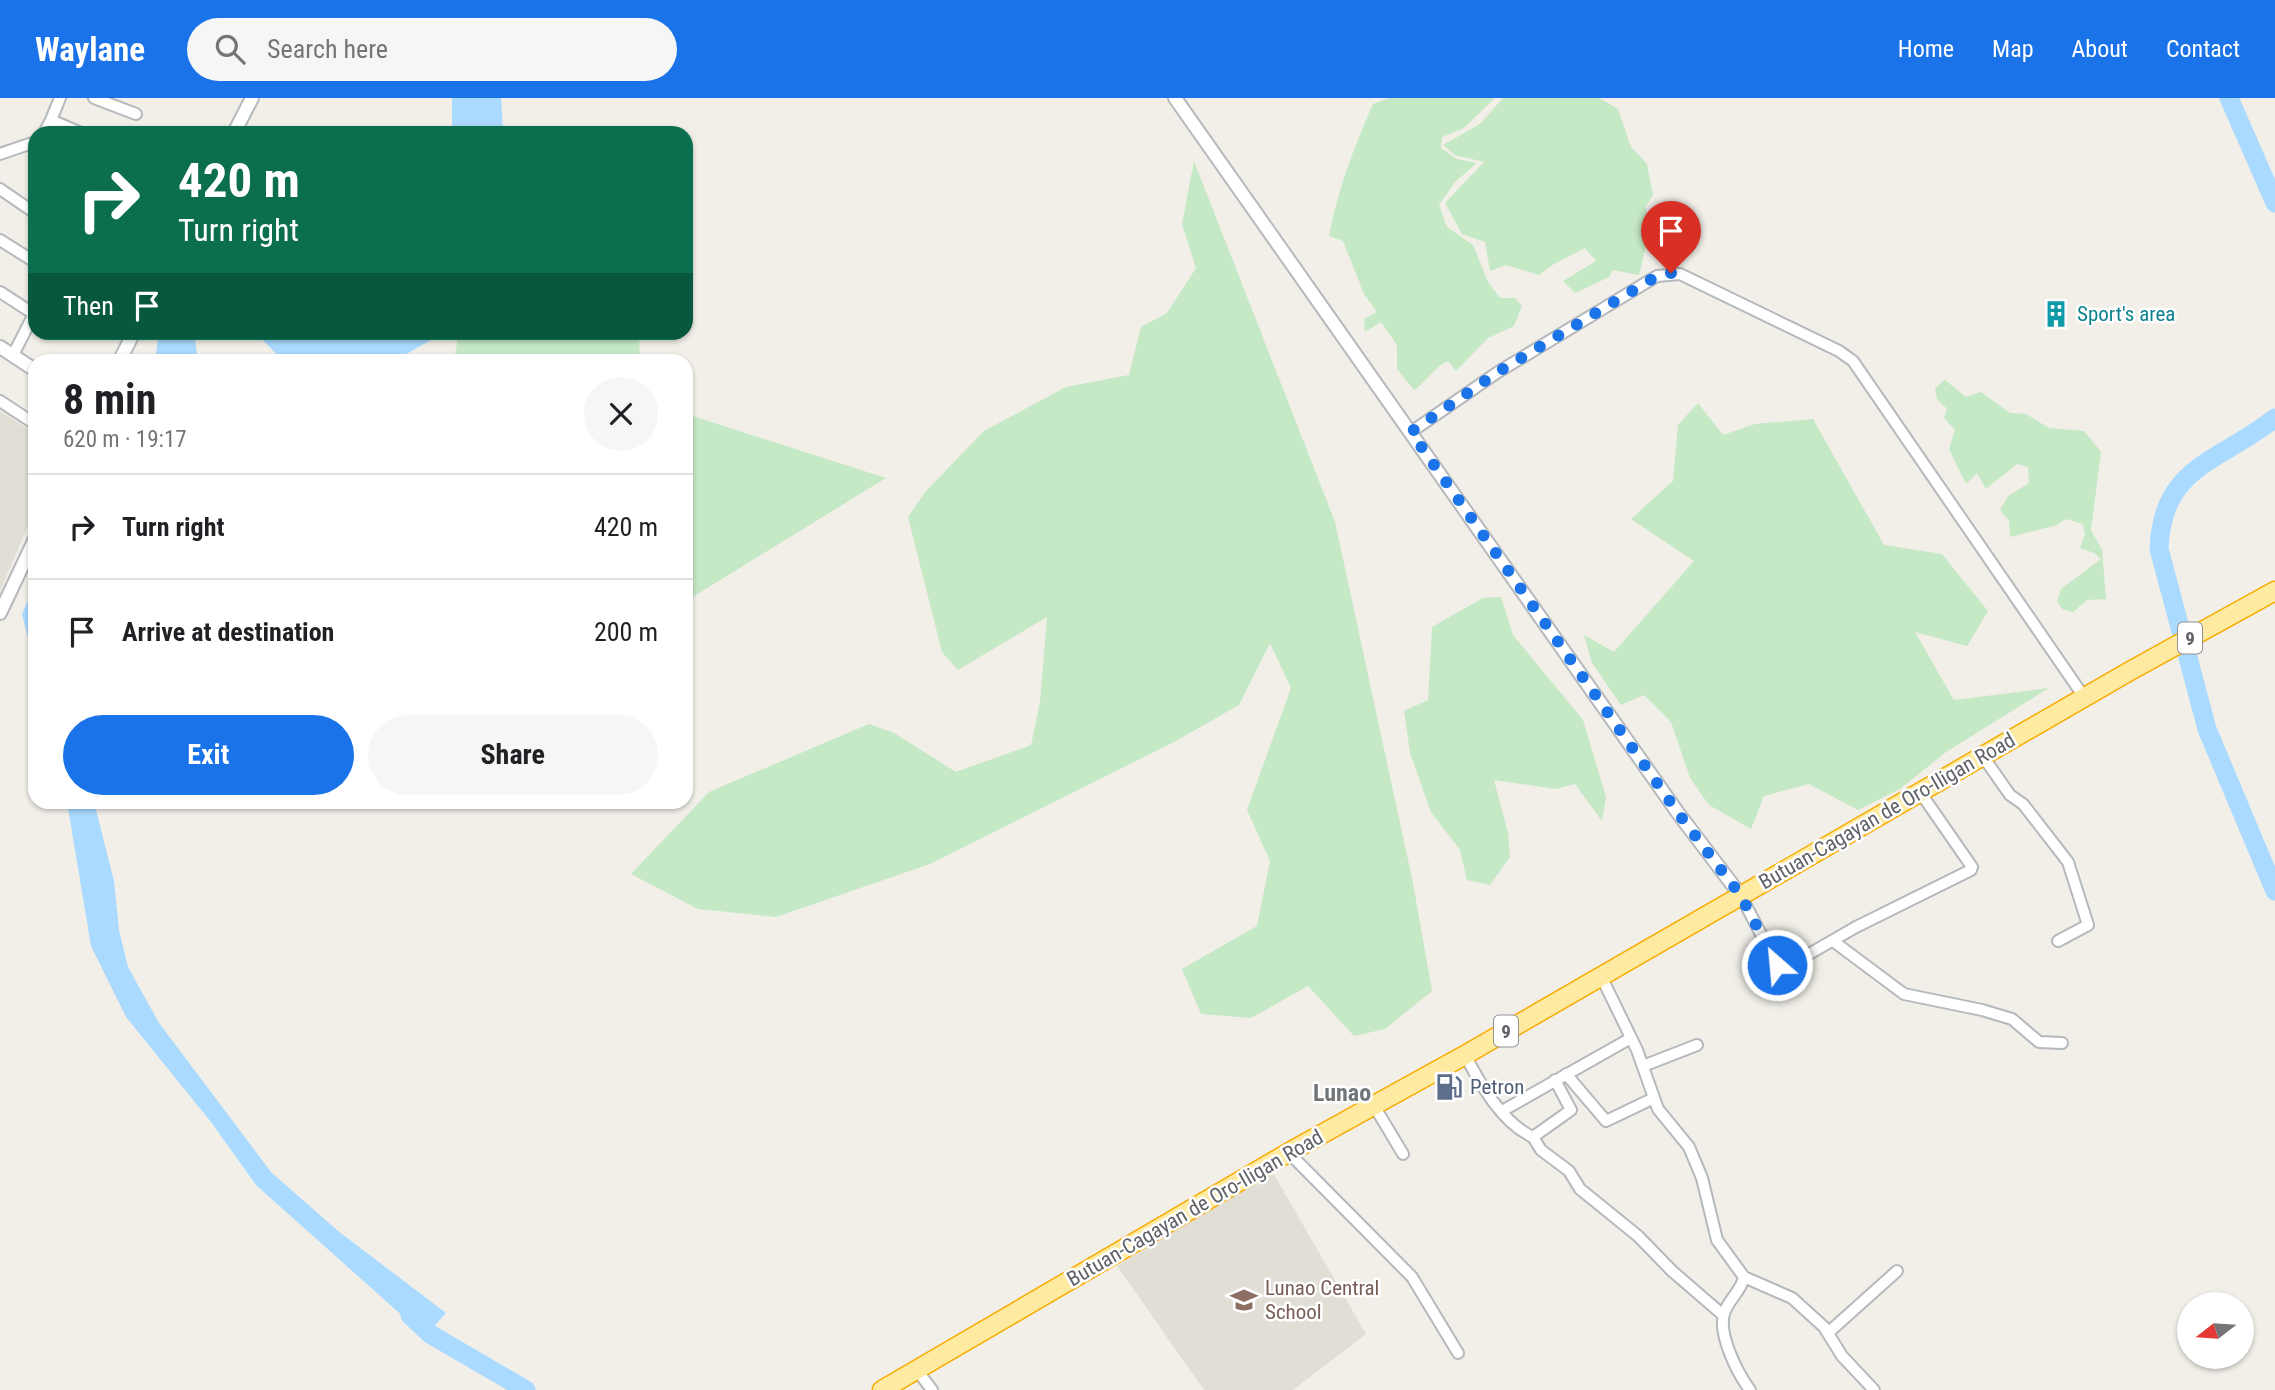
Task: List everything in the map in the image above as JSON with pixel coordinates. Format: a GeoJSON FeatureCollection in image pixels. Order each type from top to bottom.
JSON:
{"type":"FeatureCollection","features":[{"type":"Feature","properties":{"kind":"highway","name":"Butuan-Cagayan de Oro-Iligan Road"},"geometry":{"type":"LineString","coordinates":[[882,1390],[1373,1104],[1465,1055],[1982,755],[2275,591]]}},
{"type":"Feature","properties":{"kind":"street"},"geometry":{"type":"LineString","coordinates":[[48,126],[60,98]]}},
{"type":"Feature","properties":{"kind":"street"},"geometry":{"type":"LineString","coordinates":[[94,98],[136,114]]}},
{"type":"Feature","properties":{"kind":"street"},"geometry":{"type":"LineString","coordinates":[[238,126],[252,98]]}},
{"type":"Feature","properties":{"kind":"street"},"geometry":{"type":"LineString","coordinates":[[1175,98],[1678,813],[1741,896],[1780,968],[1786,968],[1972,869],[1920,792]]}},
{"type":"Feature","properties":{"kind":"street"},"geometry":{"type":"LineString","coordinates":[[51,120],[65,126]]}},
{"type":"Feature","properties":{"kind":"street"},"geometry":{"type":"LineString","coordinates":[[0,154],[28,144]]}},
{"type":"Feature","properties":{"kind":"street"},"geometry":{"type":"LineString","coordinates":[[0,189],[28,208]]}},
{"type":"Feature","properties":{"kind":"street"},"geometry":{"type":"LineString","coordinates":[[0,240],[28,258]]}},
{"type":"Feature","properties":{"kind":"street"},"geometry":{"type":"LineString","coordinates":[[1411,432],[1498,372],[1657,276],[1680,274],[1839,351],[1853,361],[2084,697]]}},
{"type":"Feature","properties":{"kind":"street"},"geometry":{"type":"LineString","coordinates":[[0,292],[28,309]]}},
{"type":"Feature","properties":{"kind":"street"},"geometry":{"type":"LineString","coordinates":[[13,355],[28,325]]}},
{"type":"Feature","properties":{"kind":"street"},"geometry":{"type":"LineString","coordinates":[[0,347],[28,365]]}},
{"type":"Feature","properties":{"kind":"street"},"geometry":{"type":"LineString","coordinates":[[0,401],[28,419]]}},
{"type":"Feature","properties":{"kind":"street"},"geometry":{"type":"LineString","coordinates":[[0,613],[28,554]]}},
{"type":"Feature","properties":{"kind":"street"},"geometry":{"type":"LineString","coordinates":[[1982,755],[2010,795],[2023,804],[2063,855],[2074,875],[2088,925],[2058,941]]}},
{"type":"Feature","properties":{"kind":"street"},"geometry":{"type":"LineString","coordinates":[[1833,941],[1904,994],[2012,1019],[2039,1042],[2062,1043]]}},
{"type":"Feature","properties":{"kind":"street"},"geometry":{"type":"LineString","coordinates":[[1601,976],[1631,1038],[1663,1117],[1689,1147],[1702,1178],[1717,1240],[1744,1277],[1781,1290],[1829,1332],[1842,1356],[1874,1390]]}},
{"type":"Feature","properties":{"kind":"street"},"geometry":{"type":"LineString","coordinates":[[1502,1111],[1631,1038]]}},
{"type":"Feature","properties":{"kind":"street"},"geometry":{"type":"LineString","coordinates":[[1643,1066],[1697,1045]]}},
{"type":"Feature","properties":{"kind":"street"},"geometry":{"type":"LineString","coordinates":[[1465,1055],[1480,1083],[1520,1131],[1533,1137],[1541,1150],[1569,1171],[1580,1189],[1638,1236],[1662,1262],[1723,1315]]}},
{"type":"Feature","properties":{"kind":"street"},"geometry":{"type":"LineString","coordinates":[[1566,1074],[1606,1121],[1654,1098]]}},
{"type":"Feature","properties":{"kind":"street"},"geometry":{"type":"LineString","coordinates":[[1533,1137],[1571,1110],[1555,1080]]}},
{"type":"Feature","properties":{"kind":"street"},"geometry":{"type":"LineString","coordinates":[[1373,1104],[1402,1154]]}},
{"type":"Feature","properties":{"kind":"street"},"geometry":{"type":"LineString","coordinates":[[1289,1153],[1412,1277],[1458,1353]]}},
{"type":"Feature","properties":{"kind":"street"},"geometry":{"type":"LineString","coordinates":[[1829,1332],[1897,1271]]}},
{"type":"Feature","properties":{"kind":"street"},"geometry":{"type":"LineString","coordinates":[[1744,1277],[1723,1315],[1729,1353],[1750,1390]]}},
{"type":"Feature","properties":{"kind":"street"},"geometry":{"type":"LineString","coordinates":[[917,1370],[932,1390]]}},
{"type":"Feature","properties":{"kind":"shaded area"},"geometry":{"type":"Polygon","coordinates":[[[0,411],[28,429],[28,526],[0,591],[0,411]]]}},
{"type":"Feature","properties":{"kind":"shaded area","name":"Lunao Central School"},"geometry":{"type":"Polygon","coordinates":[[[1272,1171],[1366,1334],[1293,1390],[1204,1390],[1117,1266],[1272,1171]]]}},
{"type":"Feature","properties":{"kind":"green space"},"geometry":{"type":"Polygon","coordinates":[[[1389,98],[1495,98],[1464,128],[1442,137],[1441,148],[1457,159],[1477,163],[1455,182],[1439,205],[1447,227],[1473,245],[1488,282],[1500,298],[1515,298],[1522,306],[1514,326],[1488,338],[1456,371],[1448,361],[1414,390],[1397,369],[1397,345],[1381,322],[1365,332],[1364,319],[1377,312],[1364,294],[1343,241],[1329,236],[1337,202],[1359,136],[1373,104],[1389,98]]]}},
{"type":"Feature","properties":{"kind":"green space"},"geometry":{"type":"Polygon","coordinates":[[[1503,98],[1599,98],[1618,109],[1631,147],[1647,164],[1653,195],[1645,207],[1650,229],[1639,275],[1613,270],[1609,277],[1575,293],[1563,281],[1596,261],[1585,248],[1539,275],[1506,265],[1490,271],[1485,242],[1462,234],[1445,203],[1484,162],[1455,155],[1443,145],[1480,124],[1503,98]]]}},
{"type":"Feature","properties":{"kind":"green space"},"geometry":{"type":"Polygon","coordinates":[[[1194,161],[1335,522],[1413,883],[1432,991],[1385,1029],[1354,1036],[1308,986],[1251,1018],[1201,1014],[1182,969],[1257,926],[1270,861],[1247,810],[1291,688],[1270,643],[1239,705],[1174,742],[930,864],[776,917],[698,909],[631,874],[709,792],[869,724],[894,733],[956,772],[1031,745],[1040,702],[1047,617],[958,670],[942,652],[908,517],[926,491],[984,431],[1066,387],[1129,375],[1141,327],[1167,313],[1196,268],[1182,224],[1194,161]]]}},
{"type":"Feature","properties":{"kind":"green space"},"geometry":{"type":"Polygon","coordinates":[[[458,340],[639,340],[640,354],[455,354],[458,340]]]}},
{"type":"Feature","properties":{"kind":"green space"},"geometry":{"type":"Polygon","coordinates":[[[1945,380],[1966,397],[1981,392],[2010,413],[2026,414],[2049,428],[2084,431],[2101,452],[2091,530],[2102,550],[2106,599],[2087,600],[2073,612],[2062,609],[2057,601],[2061,589],[2101,559],[2080,548],[2085,535],[2083,524],[2066,519],[2057,525],[2010,537],[2009,521],[2000,510],[2008,496],[2029,483],[2028,467],[2017,464],[1986,489],[1977,473],[1966,484],[1949,449],[1955,430],[1944,418],[1947,409],[1937,399],[1935,388],[1945,380]]]}},
{"type":"Feature","properties":{"kind":"green space"},"geometry":{"type":"Polygon","coordinates":[[[1698,403],[1723,435],[1755,424],[1813,419],[1884,545],[1942,554],[1988,611],[1967,646],[1915,632],[1954,700],[2049,688],[1946,752],[1900,789],[1858,810],[1809,784],[1764,796],[1751,829],[1709,805],[1690,778],[1671,722],[1644,695],[1621,705],[1592,663],[1584,635],[1614,652],[1694,561],[1631,519],[1673,481],[1678,425],[1698,403]]]}},
{"type":"Feature","properties":{"kind":"green space"},"geometry":{"type":"Polygon","coordinates":[[[693,416],[886,478],[693,597],[693,416]]]}},
{"type":"Feature","properties":{"kind":"green space"},"geometry":{"type":"Polygon","coordinates":[[[1501,597],[1513,635],[1583,720],[1606,797],[1602,821],[1575,784],[1556,789],[1494,780],[1508,833],[1510,857],[1490,885],[1467,880],[1460,850],[1431,812],[1410,753],[1404,711],[1428,700],[1432,627],[1483,598],[1501,597]]]}},
{"type":"Feature","properties":{"kind":"water"},"geometry":{"type":"Polygon","coordinates":[[[452,98],[501,98],[503,126],[452,126],[452,98]]]}},
{"type":"Feature","properties":{"kind":"water"},"geometry":{"type":"Polygon","coordinates":[[[158,340],[195,340],[197,354],[156,354],[158,340]]]}},
{"type":"Feature","properties":{"kind":"water"},"geometry":{"type":"Polygon","coordinates":[[[263,340],[431,340],[406,354],[276,354],[263,340]]]}},
{"type":"Feature","properties":{"kind":"water"},"geometry":{"type":"Polygon","coordinates":[[[28,601],[28,638],[22,614],[28,601]]]}},
{"type":"Feature","properties":{"kind":"water"},"geometry":{"type":"Polygon","coordinates":[[[68,809],[96,809],[114,881],[119,930],[128,967],[159,1023],[271,1172],[338,1231],[446,1313],[425,1336],[256,1185],[211,1122],[126,1017],[91,946],[68,809]]]}},
{"type":"Feature","properties":{"kind":"waterway"},"geometry":{"type":"LineString","coordinates":[[2229,98],[2275,203]]}},
{"type":"Feature","properties":{"kind":"waterway"},"geometry":{"type":"LineString","coordinates":[[2275,418],[2198,468],[2183,482],[2171,499],[2163,521],[2159,549],[2207,729],[2275,891]]}},
{"type":"Feature","properties":{"kind":"waterway"},"geometry":{"type":"LineString","coordinates":[[410,1315],[430,1334],[526,1390]]}},
{"type":"Feature","properties":{"kind":"place","name":"Sport's area"},"geometry":{"type":"Point","coordinates":[2056,314]}},
{"type":"Feature","properties":{"kind":"place","name":"Petron"},"geometry":{"type":"Point","coordinates":[1449,1087]}},
{"type":"Feature","properties":{"kind":"place","name":"Lunao Central School"},"geometry":{"type":"Point","coordinates":[1244,1300]}},
{"type":"Feature","properties":{"kind":"district","name":"Lunao"},"geometry":{"type":"Point","coordinates":[1342,1093]}},
{"type":"Feature","properties":{"kind":"route"},"geometry":{"type":"LineString","coordinates":[[1671,273],[1657,276],[1498,372],[1411,432],[1678,813],[1741,896],[1777,965]]}}]}
